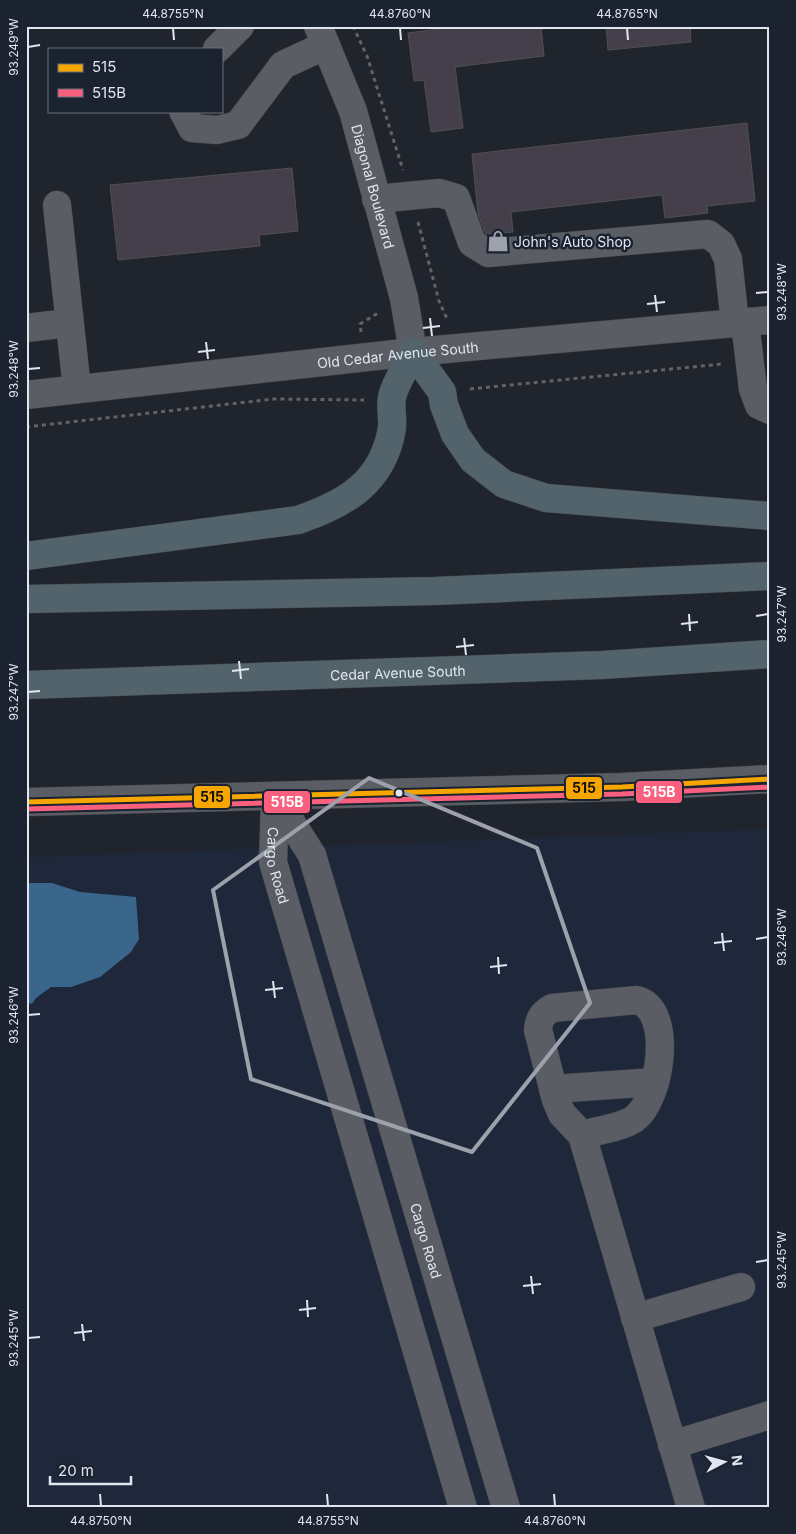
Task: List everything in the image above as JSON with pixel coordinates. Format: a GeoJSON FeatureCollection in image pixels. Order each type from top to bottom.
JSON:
{"type":"FeatureCollection","features":[{"type":"Feature","properties":{"kind":"highway"},"geometry":{"type":"LineString","coordinates":[[26,556],[298,520],[348,500],[367,482],[382,459],[392,429],[392,397],[413,352],[442,392],[444,405],[455,434],[473,460],[504,484],[546,498],[770,516]]}},
{"type":"Feature","properties":{"kind":"highway"},"geometry":{"type":"LineString","coordinates":[[26,599],[436,591],[770,576]]}},
{"type":"Feature","properties":{"kind":"highway","name":"Cedar Avenue South"},"geometry":{"type":"LineString","coordinates":[[26,685],[602,664],[770,654]]}},
{"type":"Feature","properties":{"kind":"street"},"geometry":{"type":"LineString","coordinates":[[218,48],[240,26]]}},
{"type":"Feature","properties":{"kind":"street"},"geometry":{"type":"LineString","coordinates":[[184,112],[192,128],[217,130],[238,125],[284,66],[322,36]]}},
{"type":"Feature","properties":{"kind":"street","name":"Diagonal Boulevard"},"geometry":{"type":"LineString","coordinates":[[322,36],[353,110],[404,298],[413,352]]}},
{"type":"Feature","properties":{"kind":"street"},"geometry":{"type":"LineString","coordinates":[[376,200],[438,193],[456,198],[472,243],[488,253],[708,234],[721,244],[728,259],[750,322],[750,361],[754,389],[759,405],[770,410]]}},
{"type":"Feature","properties":{"kind":"street"},"geometry":{"type":"LineString","coordinates":[[57,205],[77,390]]}},
{"type":"Feature","properties":{"kind":"street","name":"Old Cedar Avenue South"},"geometry":{"type":"LineString","coordinates":[[26,395],[413,352],[750,322]]}},
{"type":"Feature","properties":{"kind":"street"},"geometry":{"type":"LineString","coordinates":[[26,328],[70,323]]}},
{"type":"Feature","properties":{"kind":"street"},"geometry":{"type":"LineString","coordinates":[[26,802],[612,787],[770,778]]}},
{"type":"Feature","properties":{"kind":"street","name":"Cargo Road"},"geometry":{"type":"LineString","coordinates":[[276,797],[273,862],[463,1508]]}},
{"type":"Feature","properties":{"kind":"street","name":"Cargo Road"},"geometry":{"type":"LineString","coordinates":[[276,797],[312,854],[506,1508]]}},
{"type":"Feature","properties":{"kind":"street"},"geometry":{"type":"LineString","coordinates":[[582,1135],[633,1120],[643,1111],[653,1092],[661,1057],[660,1043],[652,1008],[646,1002],[637,1000],[552,1008],[544,1013],[539,1020],[538,1030],[553,1089],[562,1114],[582,1135],[691,1508]]}},
{"type":"Feature","properties":{"kind":"street"},"geometry":{"type":"LineString","coordinates":[[553,1089],[656,1082]]}},
{"type":"Feature","properties":{"kind":"street"},"geometry":{"type":"LineString","coordinates":[[635,1318],[741,1287]]}},
{"type":"Feature","properties":{"kind":"street"},"geometry":{"type":"LineString","coordinates":[[672,1445],[770,1415]]}},
{"type":"Feature","properties":{"kind":"path"},"geometry":{"type":"LineString","coordinates":[[353,26],[367,56],[411,196],[439,301],[448,318]]}},
{"type":"Feature","properties":{"kind":"path"},"geometry":{"type":"LineString","coordinates":[[361,332],[360,324],[381,311]]}},
{"type":"Feature","properties":{"kind":"path"},"geometry":{"type":"LineString","coordinates":[[465,389],[750,361]]}},
{"type":"Feature","properties":{"kind":"path"},"geometry":{"type":"LineString","coordinates":[[26,427],[274,399],[366,400]]}},
{"type":"Feature","properties":{"kind":"highlighted area"},"geometry":{"type":"Polygon","coordinates":[[[369,778],[537,848],[590,1003],[472,1152],[251,1079],[213,890],[369,778]]]}},
{"type":"Feature","properties":{"kind":"shaded area"},"geometry":{"type":"Polygon","coordinates":[[[770,829],[770,1508],[26,1508],[26,857],[770,829]]]}},
{"type":"Feature","properties":{"kind":"water"},"geometry":{"type":"Polygon","coordinates":[[[26,883],[52,883],[80,892],[136,897],[139,939],[131,952],[100,977],[71,987],[51,987],[36,998],[32,1004],[26,1002],[26,883]]]}},
{"type":"Feature","properties":{"kind":"building"},"geometry":{"type":"Polygon","coordinates":[[[461,26],[541,26],[544,56],[455,67],[463,128],[431,132],[424,80],[414,81],[408,33],[461,26]]]}},
{"type":"Feature","properties":{"kind":"building"},"geometry":{"type":"Polygon","coordinates":[[[606,26],[690,26],[691,42],[608,50],[606,26]]]}},
{"type":"Feature","properties":{"kind":"building"},"geometry":{"type":"Polygon","coordinates":[[[747,123],[755,201],[707,206],[708,213],[665,218],[662,195],[511,212],[513,232],[485,233],[478,214],[472,154],[747,123]]]}},
{"type":"Feature","properties":{"kind":"building"},"geometry":{"type":"Polygon","coordinates":[[[292,168],[298,231],[259,235],[260,246],[118,260],[110,185],[292,168]]]}},
{"type":"Feature","properties":{"kind":"transit line","name":"515"},"geometry":{"type":"LineString","coordinates":[[26,802],[622,787],[770,779]]}},
{"type":"Feature","properties":{"kind":"transit line","name":"515B"},"geometry":{"type":"LineString","coordinates":[[26,809],[622,794],[770,787]]}},
{"type":"Feature","properties":{"kind":"place","name":"John's Auto Shop"},"geometry":{"type":"Point","coordinates":[498,241]}}]}
